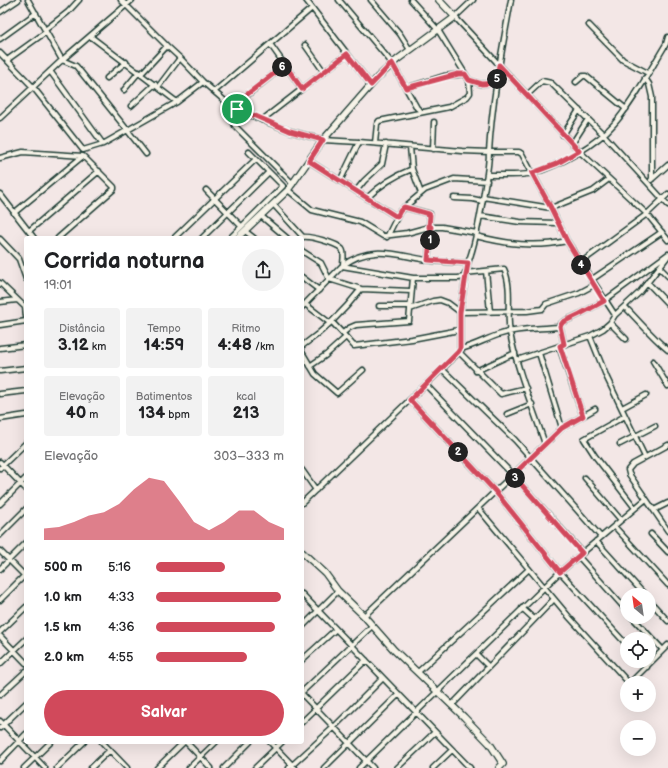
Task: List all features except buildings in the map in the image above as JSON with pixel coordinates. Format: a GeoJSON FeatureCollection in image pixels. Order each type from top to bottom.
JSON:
{"type":"FeatureCollection","features":[{"type":"Feature","properties":{"kind":"street"},"geometry":{"type":"LineString","coordinates":[[0,12],[18,0]]}},
{"type":"Feature","properties":{"kind":"street"},"geometry":{"type":"LineString","coordinates":[[28,0],[62,60],[76,66],[146,154]]}},
{"type":"Feature","properties":{"kind":"street"},"geometry":{"type":"LineString","coordinates":[[7,60],[68,12],[79,0]]}},
{"type":"Feature","properties":{"kind":"street"},"geometry":{"type":"LineString","coordinates":[[121,0],[203,82],[232,106],[290,131],[323,140],[375,143],[462,152],[519,152],[524,157],[567,241],[604,301],[615,315]]}},
{"type":"Feature","properties":{"kind":"street"},"geometry":{"type":"LineString","coordinates":[[0,118],[62,60],[132,0]]}},
{"type":"Feature","properties":{"kind":"street"},"geometry":{"type":"LineString","coordinates":[[306,0],[371,85]]}},
{"type":"Feature","properties":{"kind":"street"},"geometry":{"type":"LineString","coordinates":[[339,0],[392,63],[417,108],[422,112]]}},
{"type":"Feature","properties":{"kind":"street"},"geometry":{"type":"LineString","coordinates":[[371,0],[400,34],[410,50]]}},
{"type":"Feature","properties":{"kind":"street"},"geometry":{"type":"LineString","coordinates":[[375,143],[377,124],[379,121],[450,107],[467,97],[470,93],[469,80],[438,30],[411,0]]}},
{"type":"Feature","properties":{"kind":"street"},"geometry":{"type":"LineString","coordinates":[[439,0],[563,135],[647,214],[668,240]]}},
{"type":"Feature","properties":{"kind":"street"},"geometry":{"type":"LineString","coordinates":[[233,236],[261,216],[288,190],[323,140],[392,63],[456,17],[473,0]]}},
{"type":"Feature","properties":{"kind":"street"},"geometry":{"type":"LineString","coordinates":[[511,0],[496,83],[487,175],[483,199],[473,249],[465,275],[460,312],[459,350],[476,370],[501,394],[526,388]]}},
{"type":"Feature","properties":{"kind":"street"},"geometry":{"type":"LineString","coordinates":[[215,92],[312,8]]}},
{"type":"Feature","properties":{"kind":"street"},"geometry":{"type":"LineString","coordinates":[[0,39],[36,13]]}},
{"type":"Feature","properties":{"kind":"street"},"geometry":{"type":"LineString","coordinates":[[589,25],[623,60],[648,73]]}},
{"type":"Feature","properties":{"kind":"street"},"geometry":{"type":"LineString","coordinates":[[90,36],[177,102]]}},
{"type":"Feature","properties":{"kind":"street"},"geometry":{"type":"LineString","coordinates":[[487,175],[532,173],[556,164],[579,151],[603,134],[626,110],[666,44],[668,37]]}},
{"type":"Feature","properties":{"kind":"street"},"geometry":{"type":"LineString","coordinates":[[270,44],[302,89]]}},
{"type":"Feature","properties":{"kind":"street"},"geometry":{"type":"LineString","coordinates":[[305,45],[324,72]]}},
{"type":"Feature","properties":{"kind":"street"},"geometry":{"type":"LineString","coordinates":[[124,90],[167,46]]}},
{"type":"Feature","properties":{"kind":"street"},"geometry":{"type":"LineString","coordinates":[[0,53],[33,87],[83,150],[103,144],[128,131],[177,102],[203,82]]}},
{"type":"Feature","properties":{"kind":"street"},"geometry":{"type":"LineString","coordinates":[[262,120],[347,54]]}},
{"type":"Feature","properties":{"kind":"street"},"geometry":{"type":"LineString","coordinates":[[131,106],[156,86],[180,58]]}},
{"type":"Feature","properties":{"kind":"street"},"geometry":{"type":"LineString","coordinates":[[107,78],[126,62]]}},
{"type":"Feature","properties":{"kind":"street"},"geometry":{"type":"LineString","coordinates":[[285,65],[232,106],[230,113],[235,126],[293,184]]}},
{"type":"Feature","properties":{"kind":"street"},"geometry":{"type":"LineString","coordinates":[[50,71],[103,144]]}},
{"type":"Feature","properties":{"kind":"street"},"geometry":{"type":"LineString","coordinates":[[406,88],[444,76],[465,74]]}},
{"type":"Feature","properties":{"kind":"street"},"geometry":{"type":"LineString","coordinates":[[576,82],[583,76],[586,76],[626,110]]}},
{"type":"Feature","properties":{"kind":"street"},"geometry":{"type":"LineString","coordinates":[[645,78],[650,84],[652,97],[652,180]]}},
{"type":"Feature","properties":{"kind":"street"},"geometry":{"type":"LineString","coordinates":[[469,80],[482,84],[496,83]]}},
{"type":"Feature","properties":{"kind":"street"},"geometry":{"type":"LineString","coordinates":[[527,95],[542,81],[548,81],[551,83],[603,134],[668,205]]}},
{"type":"Feature","properties":{"kind":"street"},"geometry":{"type":"LineString","coordinates":[[563,135],[579,110]]}},
{"type":"Feature","properties":{"kind":"street"},"geometry":{"type":"LineString","coordinates":[[572,144],[588,119]]}},
{"type":"Feature","properties":{"kind":"street"},"geometry":{"type":"LineString","coordinates":[[433,149],[434,122]]}},
{"type":"Feature","properties":{"kind":"street"},"geometry":{"type":"LineString","coordinates":[[340,181],[359,142]]}},
{"type":"Feature","properties":{"kind":"street"},"geometry":{"type":"LineString","coordinates":[[356,191],[382,164],[386,144]]}},
{"type":"Feature","properties":{"kind":"street"},"geometry":{"type":"LineString","coordinates":[[410,147],[412,169],[421,193]]}},
{"type":"Feature","properties":{"kind":"street"},"geometry":{"type":"LineString","coordinates":[[0,158],[23,152],[83,156],[114,189],[60,236]]}},
{"type":"Feature","properties":{"kind":"street"},"geometry":{"type":"LineString","coordinates":[[239,236],[243,229],[283,186],[249,152]]}},
{"type":"Feature","properties":{"kind":"street"},"geometry":{"type":"LineString","coordinates":[[14,213],[83,156]]}},
{"type":"Feature","properties":{"kind":"street"},"geometry":{"type":"LineString","coordinates":[[176,236],[256,159]]}},
{"type":"Feature","properties":{"kind":"street"},"geometry":{"type":"LineString","coordinates":[[309,161],[397,217]]}},
{"type":"Feature","properties":{"kind":"street"},"geometry":{"type":"LineString","coordinates":[[648,183],[668,165]]}},
{"type":"Feature","properties":{"kind":"street"},"geometry":{"type":"LineString","coordinates":[[367,198],[389,180],[412,169]]}},
{"type":"Feature","properties":{"kind":"street"},"geometry":{"type":"LineString","coordinates":[[29,231],[98,171]]}},
{"type":"Feature","properties":{"kind":"street"},"geometry":{"type":"LineString","coordinates":[[204,236],[269,172]]}},
{"type":"Feature","properties":{"kind":"street"},"geometry":{"type":"LineString","coordinates":[[387,237],[400,211],[429,188],[454,179],[486,181]]}},
{"type":"Feature","properties":{"kind":"street"},"geometry":{"type":"LineString","coordinates":[[454,198],[483,199],[551,208],[590,193],[609,179]]}},
{"type":"Feature","properties":{"kind":"street"},"geometry":{"type":"LineString","coordinates":[[206,190],[252,236]]}},
{"type":"Feature","properties":{"kind":"street"},"geometry":{"type":"LineString","coordinates":[[288,190],[312,210],[360,222],[367,225],[380,235],[387,237],[430,227],[442,227],[501,242],[526,245],[567,241]]}},
{"type":"Feature","properties":{"kind":"street"},"geometry":{"type":"LineString","coordinates":[[0,194],[33,236]]}},
{"type":"Feature","properties":{"kind":"street"},"geometry":{"type":"LineString","coordinates":[[580,263],[647,214],[668,194]]}},
{"type":"Feature","properties":{"kind":"street"},"geometry":{"type":"LineString","coordinates":[[273,204],[302,236]]}},
{"type":"Feature","properties":{"kind":"street"},"geometry":{"type":"LineString","coordinates":[[404,207],[430,214],[428,260]]}},
{"type":"Feature","properties":{"kind":"street"},"geometry":{"type":"LineString","coordinates":[[261,216],[285,236]]}},
{"type":"Feature","properties":{"kind":"street"},"geometry":{"type":"LineString","coordinates":[[480,216],[520,222],[558,223]]}},
{"type":"Feature","properties":{"kind":"street"},"geometry":{"type":"LineString","coordinates":[[591,280],[662,232]]}},
{"type":"Feature","properties":{"kind":"street"},"geometry":{"type":"LineString","coordinates":[[304,237],[313,238],[342,249],[344,254],[342,265]]}},
{"type":"Feature","properties":{"kind":"street"},"geometry":{"type":"LineString","coordinates":[[0,239],[19,259],[24,273]]}},
{"type":"Feature","properties":{"kind":"street"},"geometry":{"type":"LineString","coordinates":[[304,252],[318,260],[329,279],[361,289],[411,291]]}},
{"type":"Feature","properties":{"kind":"street"},"geometry":{"type":"LineString","coordinates":[[304,304],[342,265],[349,260],[368,253],[380,252],[403,254],[428,260],[468,263]]}},
{"type":"Feature","properties":{"kind":"street"},"geometry":{"type":"LineString","coordinates":[[517,360],[590,336],[603,329],[647,282],[668,254]]}},
{"type":"Feature","properties":{"kind":"street"},"geometry":{"type":"LineString","coordinates":[[304,501],[426,385],[459,350],[509,332],[560,326],[563,322],[604,301],[668,254]]}},
{"type":"Feature","properties":{"kind":"street"},"geometry":{"type":"LineString","coordinates":[[342,265],[413,278],[458,278],[465,275],[504,269],[507,282],[509,332],[545,444]]}},
{"type":"Feature","properties":{"kind":"street"},"geometry":{"type":"LineString","coordinates":[[659,268],[668,276]]}},
{"type":"Feature","properties":{"kind":"street"},"geometry":{"type":"LineString","coordinates":[[486,271],[490,312]]}},
{"type":"Feature","properties":{"kind":"street"},"geometry":{"type":"LineString","coordinates":[[310,366],[326,355],[345,335],[348,328],[356,325],[409,322],[413,278]]}},
{"type":"Feature","properties":{"kind":"street"},"geometry":{"type":"LineString","coordinates":[[304,279],[319,290]]}},
{"type":"Feature","properties":{"kind":"street"},"geometry":{"type":"LineString","coordinates":[[647,282],[668,304]]}},
{"type":"Feature","properties":{"kind":"street"},"geometry":{"type":"LineString","coordinates":[[0,283],[24,307]]}},
{"type":"Feature","properties":{"kind":"street"},"geometry":{"type":"LineString","coordinates":[[379,306],[410,308],[440,300],[448,303],[460,312],[542,310],[546,304],[579,293],[594,285]]}},
{"type":"Feature","properties":{"kind":"street"},"geometry":{"type":"LineString","coordinates":[[304,344],[331,323],[347,307],[361,289]]}},
{"type":"Feature","properties":{"kind":"street"},"geometry":{"type":"LineString","coordinates":[[0,302],[17,300]]}},
{"type":"Feature","properties":{"kind":"street"},"geometry":{"type":"LineString","coordinates":[[304,306],[331,323],[345,335],[353,346],[412,339],[459,330]]}},
{"type":"Feature","properties":{"kind":"street"},"geometry":{"type":"LineString","coordinates":[[625,307],[656,340],[668,349]]}},
{"type":"Feature","properties":{"kind":"street"},"geometry":{"type":"LineString","coordinates":[[0,325],[24,321]]}},
{"type":"Feature","properties":{"kind":"street"},"geometry":{"type":"LineString","coordinates":[[610,323],[626,339]]}},
{"type":"Feature","properties":{"kind":"street"},"geometry":{"type":"LineString","coordinates":[[560,326],[562,345],[583,416]]}},
{"type":"Feature","properties":{"kind":"street"},"geometry":{"type":"LineString","coordinates":[[590,336],[607,378],[645,457]]}},
{"type":"Feature","properties":{"kind":"street"},"geometry":{"type":"LineString","coordinates":[[0,348],[24,345]]}},
{"type":"Feature","properties":{"kind":"street"},"geometry":{"type":"LineString","coordinates":[[476,370],[515,353]]}},
{"type":"Feature","properties":{"kind":"street"},"geometry":{"type":"LineString","coordinates":[[539,353],[562,428]]}},
{"type":"Feature","properties":{"kind":"street"},"geometry":{"type":"LineString","coordinates":[[304,356],[315,374],[337,393],[363,370]]}},
{"type":"Feature","properties":{"kind":"street"},"geometry":{"type":"LineString","coordinates":[[653,361],[668,386]]}},
{"type":"Feature","properties":{"kind":"street"},"geometry":{"type":"LineString","coordinates":[[0,371],[24,368]]}},
{"type":"Feature","properties":{"kind":"street"},"geometry":{"type":"LineString","coordinates":[[442,369],[515,440],[601,537]]}},
{"type":"Feature","properties":{"kind":"street"},"geometry":{"type":"LineString","coordinates":[[426,385],[513,475],[620,602]]}},
{"type":"Feature","properties":{"kind":"street"},"geometry":{"type":"LineString","coordinates":[[0,394],[24,391]]}},
{"type":"Feature","properties":{"kind":"street"},"geometry":{"type":"LineString","coordinates":[[622,408],[646,395]]}},
{"type":"Feature","properties":{"kind":"street"},"geometry":{"type":"LineString","coordinates":[[410,400],[495,491],[560,572],[620,637]]}},
{"type":"Feature","properties":{"kind":"street"},"geometry":{"type":"LineString","coordinates":[[507,414],[532,404]]}},
{"type":"Feature","properties":{"kind":"street"},"geometry":{"type":"LineString","coordinates":[[364,616],[562,428],[595,409]]}},
{"type":"Feature","properties":{"kind":"street"},"geometry":{"type":"LineString","coordinates":[[0,419],[24,415]]}},
{"type":"Feature","properties":{"kind":"street"},"geometry":{"type":"LineString","coordinates":[[625,416],[584,440],[635,508]]}},
{"type":"Feature","properties":{"kind":"street"},"geometry":{"type":"LineString","coordinates":[[620,444],[655,426]]}},
{"type":"Feature","properties":{"kind":"street"},"geometry":{"type":"LineString","coordinates":[[24,445],[1,465],[24,487]]}},
{"type":"Feature","properties":{"kind":"street"},"geometry":{"type":"LineString","coordinates":[[668,445],[632,464],[628,470],[628,474],[668,531]]}},
{"type":"Feature","properties":{"kind":"street"},"geometry":{"type":"LineString","coordinates":[[304,473],[316,490]]}},
{"type":"Feature","properties":{"kind":"street"},"geometry":{"type":"LineString","coordinates":[[585,478],[621,520]]}},
{"type":"Feature","properties":{"kind":"street"},"geometry":{"type":"LineString","coordinates":[[0,504],[24,480]]}},
{"type":"Feature","properties":{"kind":"street"},"geometry":{"type":"LineString","coordinates":[[359,768],[560,572],[646,499]]}},
{"type":"Feature","properties":{"kind":"street"},"geometry":{"type":"LineString","coordinates":[[654,510],[668,503]]}},
{"type":"Feature","properties":{"kind":"street"},"geometry":{"type":"LineString","coordinates":[[478,508],[554,599],[628,682],[630,683],[645,668]]}},
{"type":"Feature","properties":{"kind":"street"},"geometry":{"type":"LineString","coordinates":[[0,535],[24,512]]}},
{"type":"Feature","properties":{"kind":"street"},"geometry":{"type":"LineString","coordinates":[[614,526],[668,585]]}},
{"type":"Feature","properties":{"kind":"street"},"geometry":{"type":"LineString","coordinates":[[651,534],[668,552]]}},
{"type":"Feature","properties":{"kind":"street"},"geometry":{"type":"LineString","coordinates":[[596,541],[639,588]]}},
{"type":"Feature","properties":{"kind":"street"},"geometry":{"type":"LineString","coordinates":[[0,569],[24,545]]}},
{"type":"Feature","properties":{"kind":"street"},"geometry":{"type":"LineString","coordinates":[[0,551],[24,574]]}},
{"type":"Feature","properties":{"kind":"street"},"geometry":{"type":"LineString","coordinates":[[304,554],[325,573],[338,591],[364,616],[394,650],[452,705],[490,744],[503,767]]}},
{"type":"Feature","properties":{"kind":"street"},"geometry":{"type":"LineString","coordinates":[[418,672],[529,569]]}},
{"type":"Feature","properties":{"kind":"street"},"geometry":{"type":"LineString","coordinates":[[0,600],[24,578]]}},
{"type":"Feature","properties":{"kind":"street"},"geometry":{"type":"LineString","coordinates":[[304,625],[338,591]]}},
{"type":"Feature","properties":{"kind":"street"},"geometry":{"type":"LineString","coordinates":[[304,597],[335,630],[352,645],[468,767]]}},
{"type":"Feature","properties":{"kind":"street"},"geometry":{"type":"LineString","coordinates":[[452,705],[554,599]]}},
{"type":"Feature","properties":{"kind":"street"},"geometry":{"type":"LineString","coordinates":[[522,608],[534,619]]}},
{"type":"Feature","properties":{"kind":"street"},"geometry":{"type":"LineString","coordinates":[[656,608],[668,621]]}},
{"type":"Feature","properties":{"kind":"street"},"geometry":{"type":"LineString","coordinates":[[0,632],[24,609]]}},
{"type":"Feature","properties":{"kind":"street"},"geometry":{"type":"LineString","coordinates":[[639,624],[663,650]]}},
{"type":"Feature","properties":{"kind":"street"},"geometry":{"type":"LineString","coordinates":[[304,691],[372,626]]}},
{"type":"Feature","properties":{"kind":"street"},"geometry":{"type":"LineString","coordinates":[[304,658],[335,630]]}},
{"type":"Feature","properties":{"kind":"street"},"geometry":{"type":"LineString","coordinates":[[0,636],[24,661]]}},
{"type":"Feature","properties":{"kind":"street"},"geometry":{"type":"LineString","coordinates":[[0,664],[24,641]]}},
{"type":"Feature","properties":{"kind":"street"},"geometry":{"type":"LineString","coordinates":[[656,657],[668,645]]}},
{"type":"Feature","properties":{"kind":"street"},"geometry":{"type":"LineString","coordinates":[[476,654],[488,666]]}},
{"type":"Feature","properties":{"kind":"street"},"geometry":{"type":"LineString","coordinates":[[304,720],[366,660]]}},
{"type":"Feature","properties":{"kind":"street"},"geometry":{"type":"LineString","coordinates":[[0,695],[24,673]]}},
{"type":"Feature","properties":{"kind":"street"},"geometry":{"type":"LineString","coordinates":[[272,744],[292,767],[383,678]]}},
{"type":"Feature","properties":{"kind":"street"},"geometry":{"type":"LineString","coordinates":[[324,768],[399,694]]}},
{"type":"Feature","properties":{"kind":"street"},"geometry":{"type":"LineString","coordinates":[[304,695],[373,768]]}},
{"type":"Feature","properties":{"kind":"street"},"geometry":{"type":"LineString","coordinates":[[24,705],[1,725],[45,768]]}},
{"type":"Feature","properties":{"kind":"street"},"geometry":{"type":"LineString","coordinates":[[397,768],[435,732]]}},
{"type":"Feature","properties":{"kind":"street"},"geometry":{"type":"LineString","coordinates":[[0,760],[24,736]]}},
{"type":"Feature","properties":{"kind":"street"},"geometry":{"type":"LineString","coordinates":[[24,768],[49,744]]}},
{"type":"Feature","properties":{"kind":"street"},"geometry":{"type":"LineString","coordinates":[[57,768],[82,744]]}},
{"type":"Feature","properties":{"kind":"street"},"geometry":{"type":"LineString","coordinates":[[104,744],[125,767]]}},
{"type":"Feature","properties":{"kind":"street"},"geometry":{"type":"LineString","coordinates":[[157,768],[183,744]]}},
{"type":"Feature","properties":{"kind":"street"},"geometry":{"type":"LineString","coordinates":[[187,744],[211,768]]}},
{"type":"Feature","properties":{"kind":"street"},"geometry":{"type":"LineString","coordinates":[[190,768],[214,744]]}},
{"type":"Feature","properties":{"kind":"street"},"geometry":{"type":"LineString","coordinates":[[224,768],[248,744]]}},
{"type":"Feature","properties":{"kind":"street"},"geometry":{"type":"LineString","coordinates":[[255,768],[280,744]]}},
{"type":"Feature","properties":{"kind":"street"},"geometry":{"type":"LineString","coordinates":[[91,768],[110,750]]}},
{"type":"Feature","properties":{"kind":"street"},"geometry":{"type":"LineString","coordinates":[[433,768],[452,750]]}},
{"type":"Feature","properties":{"kind":"route"},"geometry":{"type":"LineString","coordinates":[[347,54],[371,85],[392,63],[406,88],[444,76],[458,74],[465,74],[469,80],[482,84],[496,83],[499,65],[579,151],[556,164],[532,173],[567,241],[604,301],[563,322],[560,326],[564,344],[560,346],[583,416],[562,428],[513,475],[582,553],[560,572],[495,491],[410,400],[460,349],[460,312],[464,277],[468,263],[428,260],[431,227],[429,227],[430,214],[404,207],[397,217],[309,161],[323,140],[290,131],[237,109],[232,106],[285,65],[302,89],[347,54]]}}]}
